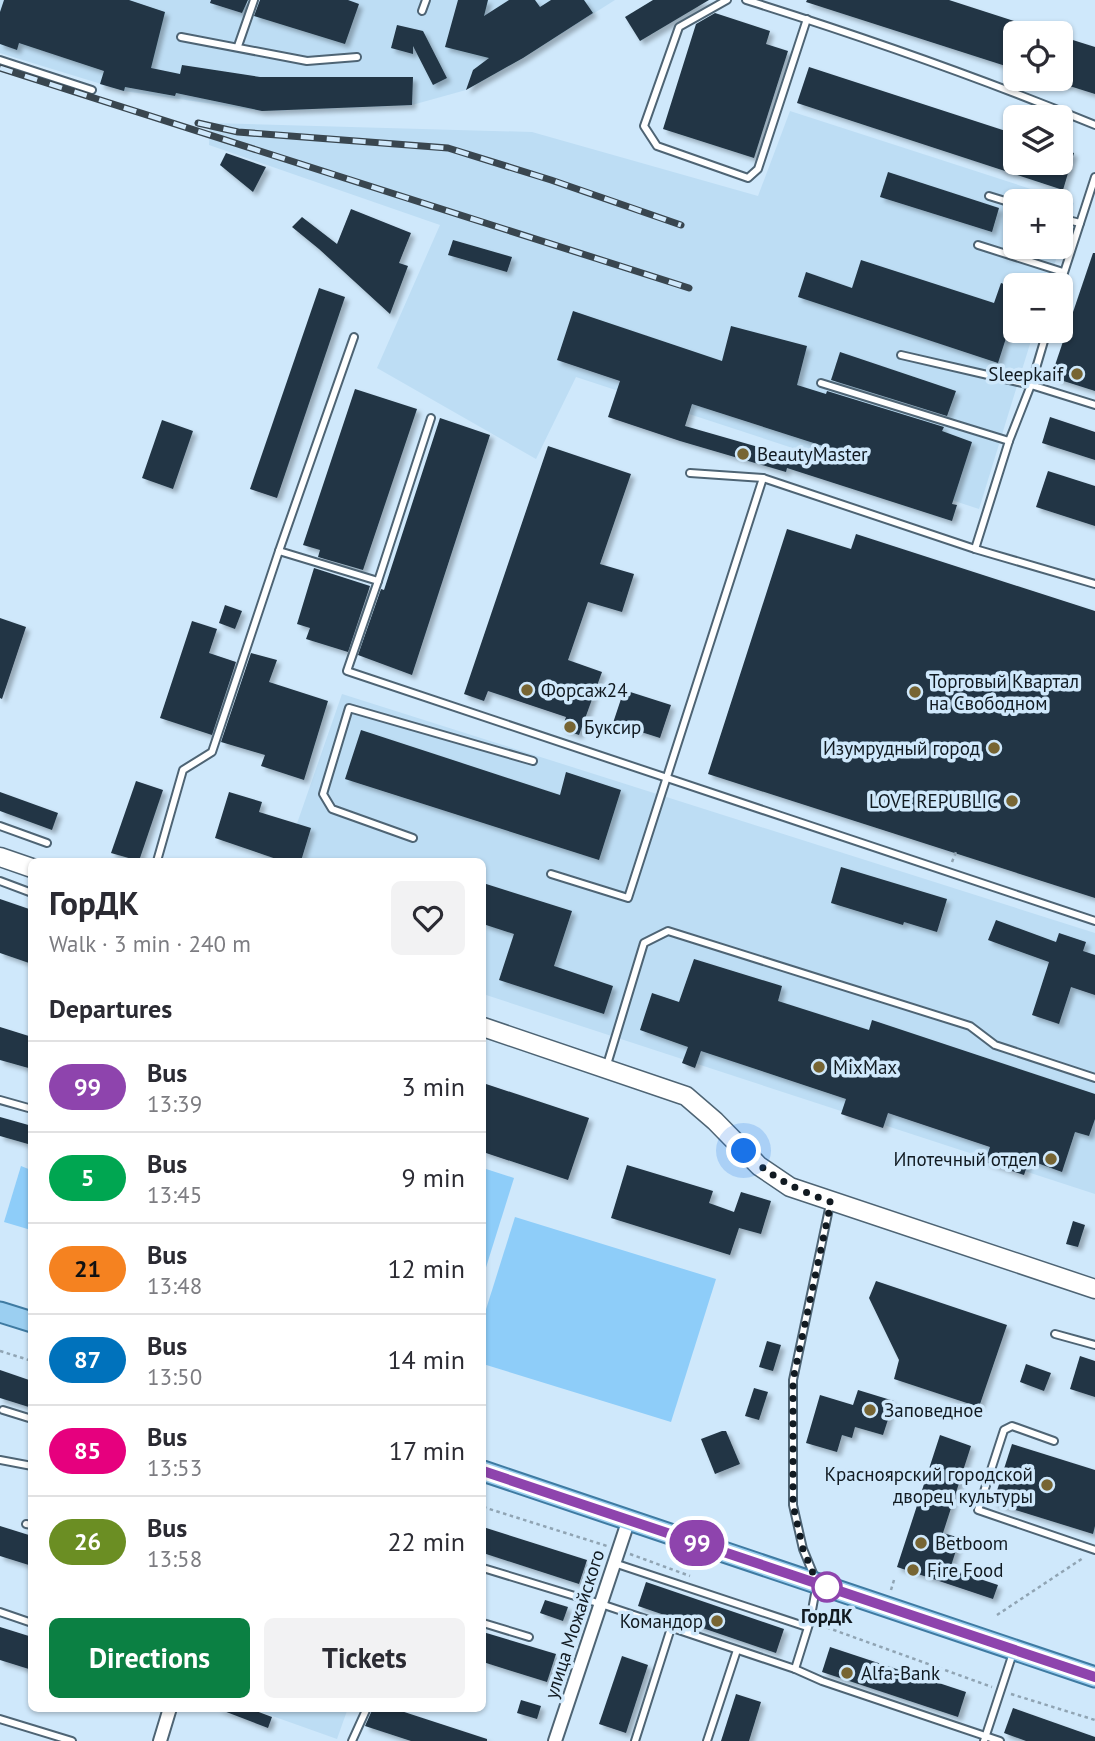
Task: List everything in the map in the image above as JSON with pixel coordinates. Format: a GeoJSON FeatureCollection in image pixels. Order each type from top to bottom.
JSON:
{"type":"FeatureCollection","features":[{"type":"Feature","properties":{"kind":"main road"},"geometry":{"type":"LineString","coordinates":[[0,1312],[28,1321]]}},
{"type":"Feature","properties":{"kind":"main road"},"geometry":{"type":"LineString","coordinates":[[486,1472],[1093,1676]]}},
{"type":"Feature","properties":{"kind":"street"},"geometry":{"type":"LineString","coordinates":[[0,856],[28,866]]}},
{"type":"Feature","properties":{"kind":"street"},"geometry":{"type":"LineString","coordinates":[[486,1028],[686,1096],[759,1166],[790,1187],[1095,1288]]}},
{"type":"Feature","properties":{"kind":"street","name":"улица Можайского"},"geometry":{"type":"LineString","coordinates":[[555,1741],[629,1519]]}},
{"type":"Feature","properties":{"kind":"street"},"geometry":{"type":"LineString","coordinates":[[160,1741],[169,1712]]}},
{"type":"Feature","properties":{"kind":"lane"},"geometry":{"type":"LineString","coordinates":[[238,46],[254,0]]}},
{"type":"Feature","properties":{"kind":"lane"},"geometry":{"type":"LineString","coordinates":[[422,10],[426,0]]}},
{"type":"Feature","properties":{"kind":"lane"},"geometry":{"type":"LineString","coordinates":[[727,0],[679,27],[644,126],[657,146],[748,178],[758,169],[807,19]]}},
{"type":"Feature","properties":{"kind":"lane"},"geometry":{"type":"LineString","coordinates":[[746,0],[807,19],[1095,125]]}},
{"type":"Feature","properties":{"kind":"lane"},"geometry":{"type":"LineString","coordinates":[[181,37],[307,61],[357,57]]}},
{"type":"Feature","properties":{"kind":"lane"},"geometry":{"type":"LineString","coordinates":[[0,60],[92,90]]}},
{"type":"Feature","properties":{"kind":"lane"},"geometry":{"type":"LineString","coordinates":[[978,245],[1063,272],[1095,177]]}},
{"type":"Feature","properties":{"kind":"lane"},"geometry":{"type":"LineString","coordinates":[[989,196],[1003,200]]}},
{"type":"Feature","properties":{"kind":"lane"},"geometry":{"type":"LineString","coordinates":[[1073,221],[1080,223]]}},
{"type":"Feature","properties":{"kind":"lane"},"geometry":{"type":"LineString","coordinates":[[158,858],[183,770],[212,752],[354,337]]}},
{"type":"Feature","properties":{"kind":"lane"},"geometry":{"type":"LineString","coordinates":[[975,549],[1043,343]]}},
{"type":"Feature","properties":{"kind":"lane"},"geometry":{"type":"LineString","coordinates":[[901,355],[1031,385],[1095,405]]}},
{"type":"Feature","properties":{"kind":"lane"},"geometry":{"type":"LineString","coordinates":[[821,383],[1009,441]]}},
{"type":"Feature","properties":{"kind":"lane"},"geometry":{"type":"LineString","coordinates":[[431,418],[347,671],[1095,921]]}},
{"type":"Feature","properties":{"kind":"lane"},"geometry":{"type":"LineString","coordinates":[[690,473],[763,478],[975,549],[1095,584]]}},
{"type":"Feature","properties":{"kind":"lane"},"geometry":{"type":"LineString","coordinates":[[551,874],[628,898],[763,478]]}},
{"type":"Feature","properties":{"kind":"lane"},"geometry":{"type":"LineString","coordinates":[[279,551],[378,581]]}},
{"type":"Feature","properties":{"kind":"lane"},"geometry":{"type":"LineString","coordinates":[[413,838],[332,809],[323,794],[349,708],[533,761]]}},
{"type":"Feature","properties":{"kind":"lane"},"geometry":{"type":"LineString","coordinates":[[0,826],[47,844]]}},
{"type":"Feature","properties":{"kind":"lane"},"geometry":{"type":"LineString","coordinates":[[0,881],[28,892]]}},
{"type":"Feature","properties":{"kind":"lane"},"geometry":{"type":"LineString","coordinates":[[605,1070],[644,943],[668,931],[970,1026],[995,1045],[1095,1078]]}},
{"type":"Feature","properties":{"kind":"lane"},"geometry":{"type":"LineString","coordinates":[[0,1100],[28,1108]]}},
{"type":"Feature","properties":{"kind":"lane"},"geometry":{"type":"LineString","coordinates":[[795,1670],[817,1583],[803,1549],[793,1505],[793,1380],[831,1202]]}},
{"type":"Feature","properties":{"kind":"lane"},"geometry":{"type":"LineString","coordinates":[[1055,1334],[1095,1345]]}},
{"type":"Feature","properties":{"kind":"lane"},"geometry":{"type":"LineString","coordinates":[[3,1410],[28,1418]]}},
{"type":"Feature","properties":{"kind":"lane"},"geometry":{"type":"LineString","coordinates":[[1054,1441],[1012,1426],[1004,1430],[978,1510],[1095,1550]]}},
{"type":"Feature","properties":{"kind":"lane"},"geometry":{"type":"LineString","coordinates":[[0,1460],[28,1465]]}},
{"type":"Feature","properties":{"kind":"lane"},"geometry":{"type":"LineString","coordinates":[[614,1563],[807,1628]]}},
{"type":"Feature","properties":{"kind":"lane"},"geometry":{"type":"LineString","coordinates":[[486,1569],[601,1604],[985,1739],[1000,1741]]}},
{"type":"Feature","properties":{"kind":"lane"},"geometry":{"type":"LineString","coordinates":[[0,1612],[28,1622]]}},
{"type":"Feature","properties":{"kind":"lane"},"geometry":{"type":"LineString","coordinates":[[486,1624],[529,1637]]}},
{"type":"Feature","properties":{"kind":"lane"},"geometry":{"type":"LineString","coordinates":[[635,1741],[671,1628]]}},
{"type":"Feature","properties":{"kind":"lane"},"geometry":{"type":"LineString","coordinates":[[985,1739],[1014,1649]]}},
{"type":"Feature","properties":{"kind":"lane"},"geometry":{"type":"LineString","coordinates":[[707,1741],[737,1650]]}},
{"type":"Feature","properties":{"kind":"lane"},"geometry":{"type":"LineString","coordinates":[[352,1741],[365,1712]]}},
{"type":"Feature","properties":{"kind":"lane"},"geometry":{"type":"LineString","coordinates":[[0,1719],[72,1741]]}},
{"type":"Feature","properties":{"kind":"path"},"geometry":{"type":"LineString","coordinates":[[0,1351],[28,1360]]}},
{"type":"Feature","properties":{"kind":"path"},"geometry":{"type":"LineString","coordinates":[[997,1615],[1095,1550]]}},
{"type":"Feature","properties":{"kind":"path"},"geometry":{"type":"LineString","coordinates":[[889,1594],[894,1580]]}},
{"type":"Feature","properties":{"kind":"path"},"geometry":{"type":"LineString","coordinates":[[873,1645],[876,1637]]}},
{"type":"Feature","properties":{"kind":"shaded area"},"geometry":{"type":"Polygon","coordinates":[[[0,0],[615,0],[466,90],[412,105],[262,111],[124,91],[0,53],[0,0]]]}},
{"type":"Feature","properties":{"kind":"shaded area"},"geometry":{"type":"Polygon","coordinates":[[[790,111],[1031,189],[1003,189],[1003,259],[1056,259],[1052,273],[1003,273],[1003,343],[1030,343],[979,509],[576,377],[536,459],[377,368],[440,225],[209,145],[210,123],[532,132],[758,196],[790,111]]]}},
{"type":"Feature","properties":{"kind":"shaded area"},"geometry":{"type":"Polygon","coordinates":[[[342,694],[1095,933],[1095,1194],[486,995],[486,858],[285,858],[342,694]]]}},
{"type":"Feature","properties":{"kind":"shaded area"},"geometry":{"type":"Polygon","coordinates":[[[21,1166],[28,1169],[28,1229],[4,1222],[21,1166]]]}},
{"type":"Feature","properties":{"kind":"shaded area"},"geometry":{"type":"Polygon","coordinates":[[[486,1169],[514,1178],[486,1267],[486,1169]]]}},
{"type":"Feature","properties":{"kind":"shaded area"},"geometry":{"type":"Polygon","coordinates":[[[515,1217],[716,1279],[671,1422],[486,1365],[486,1309],[515,1217]]]}},
{"type":"Feature","properties":{"kind":"shaded area"},"geometry":{"type":"Polygon","coordinates":[[[261,1712],[347,1712],[337,1739],[261,1712]]]}},
{"type":"Feature","properties":{"kind":"building"},"geometry":{"type":"Polygon","coordinates":[[[4,0],[129,0],[165,12],[151,68],[180,74],[182,65],[260,77],[413,77],[412,105],[262,111],[176,93],[175,96],[125,87],[124,91],[100,84],[104,71],[19,43],[17,50],[0,44],[0,12],[4,0]]]}},
{"type":"Feature","properties":{"kind":"building"},"geometry":{"type":"Polygon","coordinates":[[[211,0],[248,0],[242,13],[210,3],[211,0]]]}},
{"type":"Feature","properties":{"kind":"building"},"geometry":{"type":"Polygon","coordinates":[[[260,0],[348,0],[359,4],[345,44],[254,16],[260,0]]]}},
{"type":"Feature","properties":{"kind":"building"},"geometry":{"type":"Polygon","coordinates":[[[458,0],[488,0],[484,16],[509,0],[535,0],[540,7],[551,0],[584,0],[593,13],[523,58],[466,90],[473,70],[489,58],[445,47],[458,0]]]}},
{"type":"Feature","properties":{"kind":"building"},"geometry":{"type":"Polygon","coordinates":[[[653,0],[709,0],[640,41],[625,17],[653,0]]]}},
{"type":"Feature","properties":{"kind":"building"},"geometry":{"type":"Polygon","coordinates":[[[949,0],[1014,21],[1003,21],[1003,65],[806,2],[949,0]]]}},
{"type":"Feature","properties":{"kind":"building"},"geometry":{"type":"Polygon","coordinates":[[[715,13],[770,31],[766,44],[788,51],[754,158],[663,129],[696,24],[715,13]]]}},
{"type":"Feature","properties":{"kind":"building"},"geometry":{"type":"Polygon","coordinates":[[[397,25],[423,31],[447,78],[433,85],[413,46],[413,54],[391,48],[397,25]]]}},
{"type":"Feature","properties":{"kind":"building"},"geometry":{"type":"Polygon","coordinates":[[[1073,40],[1095,47],[1095,94],[1073,87],[1073,40]]]}},
{"type":"Feature","properties":{"kind":"building"},"geometry":{"type":"Polygon","coordinates":[[[809,67],[1003,130],[1003,170],[797,103],[809,67]]]}},
{"type":"Feature","properties":{"kind":"building"},"geometry":{"type":"Polygon","coordinates":[[[226,153],[266,167],[253,192],[220,165],[226,153]]]}},
{"type":"Feature","properties":{"kind":"building"},"geometry":{"type":"Polygon","coordinates":[[[888,172],[999,208],[992,232],[880,197],[888,172]]]}},
{"type":"Feature","properties":{"kind":"building"},"geometry":{"type":"Polygon","coordinates":[[[1017,175],[1067,175],[1063,189],[1017,175]]]}},
{"type":"Feature","properties":{"kind":"building"},"geometry":{"type":"Polygon","coordinates":[[[351,209],[411,233],[399,263],[408,266],[390,314],[292,227],[302,217],[337,244],[351,209]]]}},
{"type":"Feature","properties":{"kind":"building"},"geometry":{"type":"Polygon","coordinates":[[[453,240],[512,257],[507,272],[448,255],[453,240]]]}},
{"type":"Feature","properties":{"kind":"building"},"geometry":{"type":"Polygon","coordinates":[[[1095,253],[1095,391],[1051,377],[1063,343],[1073,343],[1073,312],[1095,253]]]}},
{"type":"Feature","properties":{"kind":"building"},"geometry":{"type":"Polygon","coordinates":[[[861,260],[994,303],[1001,283],[1003,284],[1004,343],[998,363],[798,297],[806,272],[852,288],[861,260]]]}},
{"type":"Feature","properties":{"kind":"building"},"geometry":{"type":"Polygon","coordinates":[[[319,288],[345,297],[277,498],[250,489],[319,288]]]}},
{"type":"Feature","properties":{"kind":"building"},"geometry":{"type":"Polygon","coordinates":[[[573,311],[722,361],[731,326],[807,346],[797,385],[826,394],[827,391],[944,427],[942,431],[972,442],[952,504],[957,505],[952,521],[787,468],[786,472],[608,417],[620,381],[557,360],[573,311]],[[692,404],[685,426],[817,464],[823,446],[692,404]]]}},
{"type":"Feature","properties":{"kind":"building"},"geometry":{"type":"Polygon","coordinates":[[[840,352],[956,391],[947,416],[831,380],[840,352]]]}},
{"type":"Feature","properties":{"kind":"building"},"geometry":{"type":"Polygon","coordinates":[[[355,389],[417,409],[363,570],[318,557],[320,550],[303,545],[355,389]]]}},
{"type":"Feature","properties":{"kind":"building"},"geometry":{"type":"Polygon","coordinates":[[[1050,417],[1095,432],[1095,460],[1042,443],[1050,417]]]}},
{"type":"Feature","properties":{"kind":"building"},"geometry":{"type":"Polygon","coordinates":[[[440,418],[490,435],[412,675],[358,655],[381,589],[384,590],[440,418]]]}},
{"type":"Feature","properties":{"kind":"building"},"geometry":{"type":"Polygon","coordinates":[[[162,420],[193,431],[173,489],[142,478],[162,420]]]}},
{"type":"Feature","properties":{"kind":"building"},"geometry":{"type":"Polygon","coordinates":[[[548,446],[631,474],[600,564],[634,574],[622,612],[588,602],[568,660],[602,672],[579,735],[562,729],[566,717],[488,691],[484,701],[464,694],[548,446]]]}},
{"type":"Feature","properties":{"kind":"building"},"geometry":{"type":"Polygon","coordinates":[[[1048,471],[1095,486],[1095,526],[1036,507],[1048,471]]]}},
{"type":"Feature","properties":{"kind":"building","name":"Торговый Квартал на Свободном"},"geometry":{"type":"Polygon","coordinates":[[[787,529],[851,549],[856,534],[1095,611],[1095,898],[708,774],[787,529]]]}},
{"type":"Feature","properties":{"kind":"building"},"geometry":{"type":"Polygon","coordinates":[[[314,568],[370,586],[348,652],[306,639],[310,628],[297,624],[314,568]]]}},
{"type":"Feature","properties":{"kind":"building"},"geometry":{"type":"Polygon","coordinates":[[[225,605],[242,611],[235,629],[219,623],[225,605]]]}},
{"type":"Feature","properties":{"kind":"building"},"geometry":{"type":"Polygon","coordinates":[[[0,618],[26,627],[2,699],[0,698],[0,618]]]}},
{"type":"Feature","properties":{"kind":"building"},"geometry":{"type":"Polygon","coordinates":[[[192,621],[217,629],[209,653],[236,662],[212,735],[160,718],[192,621]]]}},
{"type":"Feature","properties":{"kind":"building"},"geometry":{"type":"Polygon","coordinates":[[[251,653],[277,660],[269,682],[328,701],[304,780],[261,766],[265,755],[221,742],[251,653]]]}},
{"type":"Feature","properties":{"kind":"building"},"geometry":{"type":"Polygon","coordinates":[[[624,690],[671,705],[660,738],[613,723],[624,690]]]}},
{"type":"Feature","properties":{"kind":"building"},"geometry":{"type":"Polygon","coordinates":[[[361,730],[560,795],[566,772],[621,790],[599,860],[345,779],[361,730]]]}},
{"type":"Feature","properties":{"kind":"building"},"geometry":{"type":"Polygon","coordinates":[[[136,781],[163,790],[140,858],[111,853],[136,781]]]}},
{"type":"Feature","properties":{"kind":"building"},"geometry":{"type":"Polygon","coordinates":[[[0,792],[58,813],[52,830],[0,811],[0,792]]]}},
{"type":"Feature","properties":{"kind":"building"},"geometry":{"type":"Polygon","coordinates":[[[229,792],[262,802],[259,812],[311,828],[302,858],[273,858],[215,838],[229,792]]]}},
{"type":"Feature","properties":{"kind":"building"},"geometry":{"type":"Polygon","coordinates":[[[841,867],[947,899],[937,932],[904,922],[903,925],[831,903],[841,867]]]}},
{"type":"Feature","properties":{"kind":"building"},"geometry":{"type":"Polygon","coordinates":[[[486,884],[572,911],[554,966],[613,986],[604,1014],[499,980],[514,934],[486,925],[486,884]]]}},
{"type":"Feature","properties":{"kind":"building"},"geometry":{"type":"Polygon","coordinates":[[[0,899],[28,909],[28,963],[0,953],[0,899]]]}},
{"type":"Feature","properties":{"kind":"building"},"geometry":{"type":"Polygon","coordinates":[[[996,920],[1056,942],[1059,933],[1086,942],[1083,951],[1095,955],[1095,995],[1071,987],[1059,1024],[1032,1015],[1049,962],[988,940],[996,920]]]}},
{"type":"Feature","properties":{"kind":"building","name":"MixMax"},"geometry":{"type":"Polygon","coordinates":[[[694,959],[782,986],[778,1001],[869,1030],[872,1020],[1095,1094],[1095,1119],[1089,1136],[1075,1132],[1062,1172],[1029,1160],[1024,1175],[985,1162],[990,1147],[888,1113],[883,1128],[841,1114],[846,1099],[701,1051],[695,1068],[682,1063],[688,1047],[640,1030],[652,993],[679,1002],[694,959]]]}},
{"type":"Feature","properties":{"kind":"building"},"geometry":{"type":"Polygon","coordinates":[[[0,1027],[28,1036],[28,1068],[0,1060],[0,1027]]]}},
{"type":"Feature","properties":{"kind":"building"},"geometry":{"type":"Polygon","coordinates":[[[486,1084],[589,1118],[568,1180],[486,1153],[486,1084]]]}},
{"type":"Feature","properties":{"kind":"building"},"geometry":{"type":"Polygon","coordinates":[[[0,1117],[28,1125],[28,1144],[0,1136],[0,1117]]]}},
{"type":"Feature","properties":{"kind":"building"},"geometry":{"type":"Polygon","coordinates":[[[627,1165],[713,1191],[709,1203],[734,1212],[741,1192],[771,1201],[761,1234],[739,1228],[730,1255],[611,1218],[627,1165]]]}},
{"type":"Feature","properties":{"kind":"building"},"geometry":{"type":"Polygon","coordinates":[[[1073,1221],[1085,1225],[1078,1247],[1066,1244],[1073,1221]]]}},
{"type":"Feature","properties":{"kind":"building"},"geometry":{"type":"Polygon","coordinates":[[[876,1281],[1007,1325],[979,1407],[894,1379],[899,1360],[869,1298],[876,1281]]]}},
{"type":"Feature","properties":{"kind":"building"},"geometry":{"type":"Polygon","coordinates":[[[767,1341],[781,1345],[773,1371],[759,1367],[767,1341]]]}},
{"type":"Feature","properties":{"kind":"building"},"geometry":{"type":"Polygon","coordinates":[[[1080,1356],[1095,1361],[1095,1397],[1070,1389],[1080,1356]]]}},
{"type":"Feature","properties":{"kind":"building"},"geometry":{"type":"Polygon","coordinates":[[[1026,1364],[1051,1373],[1044,1391],[1020,1382],[1026,1364]]]}},
{"type":"Feature","properties":{"kind":"building"},"geometry":{"type":"Polygon","coordinates":[[[0,1370],[28,1380],[28,1407],[0,1398],[0,1370]]]}},
{"type":"Feature","properties":{"kind":"building"},"geometry":{"type":"Polygon","coordinates":[[[754,1388],[768,1392],[759,1420],[745,1416],[754,1388]]]}},
{"type":"Feature","properties":{"kind":"building"},"geometry":{"type":"Polygon","coordinates":[[[858,1390],[894,1401],[883,1435],[855,1427],[852,1438],[842,1435],[837,1452],[806,1443],[820,1395],[853,1405],[858,1390]]]}},
{"type":"Feature","properties":{"kind":"building"},"geometry":{"type":"Polygon","coordinates":[[[726,1431],[740,1464],[715,1474],[701,1439],[726,1431]]]}},
{"type":"Feature","properties":{"kind":"building"},"geometry":{"type":"Polygon","coordinates":[[[940,1435],[971,1446],[943,1533],[960,1538],[950,1569],[998,1585],[993,1599],[897,1567],[940,1435]]]}},
{"type":"Feature","properties":{"kind":"building","name":"Красноярский городской дворец культуры"},"geometry":{"type":"Polygon","coordinates":[[[1012,1444],[1095,1470],[1093,1534],[993,1503],[1012,1444]]]}},
{"type":"Feature","properties":{"kind":"building"},"geometry":{"type":"Polygon","coordinates":[[[0,1526],[28,1535],[28,1565],[0,1556],[0,1526]]]}},
{"type":"Feature","properties":{"kind":"building"},"geometry":{"type":"Polygon","coordinates":[[[486,1528],[587,1560],[579,1584],[486,1554],[486,1528]]]}},
{"type":"Feature","properties":{"kind":"building"},"geometry":{"type":"Polygon","coordinates":[[[646,1582],[784,1629],[776,1653],[638,1606],[646,1582]]]}},
{"type":"Feature","properties":{"kind":"building"},"geometry":{"type":"Polygon","coordinates":[[[545,1600],[568,1607],[563,1621],[540,1613],[545,1600]]]}},
{"type":"Feature","properties":{"kind":"building"},"geometry":{"type":"Polygon","coordinates":[[[0,1627],[28,1636],[28,1669],[0,1660],[0,1627]]]}},
{"type":"Feature","properties":{"kind":"building"},"geometry":{"type":"Polygon","coordinates":[[[486,1633],[556,1654],[547,1682],[486,1663],[486,1633]]]}},
{"type":"Feature","properties":{"kind":"building"},"geometry":{"type":"Polygon","coordinates":[[[830,1647],[966,1692],[958,1717],[822,1672],[830,1647]]]}},
{"type":"Feature","properties":{"kind":"building"},"geometry":{"type":"Polygon","coordinates":[[[622,1656],[648,1665],[626,1733],[599,1724],[622,1656]]]}},
{"type":"Feature","properties":{"kind":"building"},"geometry":{"type":"Polygon","coordinates":[[[736,1694],[761,1702],[749,1741],[721,1741],[736,1694]]]}},
{"type":"Feature","properties":{"kind":"building"},"geometry":{"type":"Polygon","coordinates":[[[521,1700],[541,1706],[537,1719],[517,1713],[521,1700]]]}},
{"type":"Feature","properties":{"kind":"building"},"geometry":{"type":"Polygon","coordinates":[[[1013,1708],[1095,1737],[1095,1741],[1026,1741],[1004,1733],[1013,1708]]]}},
{"type":"Feature","properties":{"kind":"building"},"geometry":{"type":"Polygon","coordinates":[[[226,1712],[259,1712],[272,1717],[268,1728],[226,1712]]]}},
{"type":"Feature","properties":{"kind":"building"},"geometry":{"type":"Polygon","coordinates":[[[371,1712],[404,1712],[487,1741],[411,1741],[365,1726],[371,1712]]]}},
{"type":"Feature","properties":{"kind":"railway"},"geometry":{"type":"LineString","coordinates":[[0,68],[689,288]]}},
{"type":"Feature","properties":{"kind":"railway"},"geometry":{"type":"LineString","coordinates":[[198,123],[238,132],[448,148],[681,225]]}},
{"type":"Feature","properties":{"kind":"bus line","name":"99"},"geometry":{"type":"LineString","coordinates":[[486,1472],[1095,1677]]}},
{"type":"Feature","properties":{"kind":"place","name":"Sleepkaif"},"geometry":{"type":"Point","coordinates":[1077,374]}},
{"type":"Feature","properties":{"kind":"place","name":"BeautyMaster"},"geometry":{"type":"Point","coordinates":[743,454]}},
{"type":"Feature","properties":{"kind":"place","name":"Форсаж24"},"geometry":{"type":"Point","coordinates":[527,690]}},
{"type":"Feature","properties":{"kind":"place","name":"Торговый Квартал на Свободном"},"geometry":{"type":"Point","coordinates":[915,692]}},
{"type":"Feature","properties":{"kind":"place","name":"Буксир"},"geometry":{"type":"Point","coordinates":[570,727]}},
{"type":"Feature","properties":{"kind":"place","name":"Изумрудный город"},"geometry":{"type":"Point","coordinates":[994,748]}},
{"type":"Feature","properties":{"kind":"place","name":"LOVE REPUBLIC"},"geometry":{"type":"Point","coordinates":[1012,801]}},
{"type":"Feature","properties":{"kind":"place","name":"MixMax"},"geometry":{"type":"Point","coordinates":[819,1067]}},
{"type":"Feature","properties":{"kind":"place","name":"Ипотечный отдел"},"geometry":{"type":"Point","coordinates":[1051,1159]}},
{"type":"Feature","properties":{"kind":"place","name":"Заповедное"},"geometry":{"type":"Point","coordinates":[870,1410]}},
{"type":"Feature","properties":{"kind":"place","name":"Красноярский городской дворец культуры"},"geometry":{"type":"Point","coordinates":[1047,1485]}},
{"type":"Feature","properties":{"kind":"place","name":"Betboom"},"geometry":{"type":"Point","coordinates":[921,1543]}},
{"type":"Feature","properties":{"kind":"place","name":"Fire Food"},"geometry":{"type":"Point","coordinates":[913,1570]}},
{"type":"Feature","properties":{"kind":"place","name":"ГорДК"},"geometry":{"type":"Point","coordinates":[827,1587]}},
{"type":"Feature","properties":{"kind":"place","name":"Командор"},"geometry":{"type":"Point","coordinates":[717,1621]}},
{"type":"Feature","properties":{"kind":"place","name":"Alfa-Bank"},"geometry":{"type":"Point","coordinates":[847,1673]}},
{"type":"Feature","properties":{"kind":"route"},"geometry":{"type":"LineString","coordinates":[[744,1151],[759,1166],[790,1187],[831,1202],[793,1380],[793,1505],[803,1549],[817,1583],[827,1587]]}}]}
